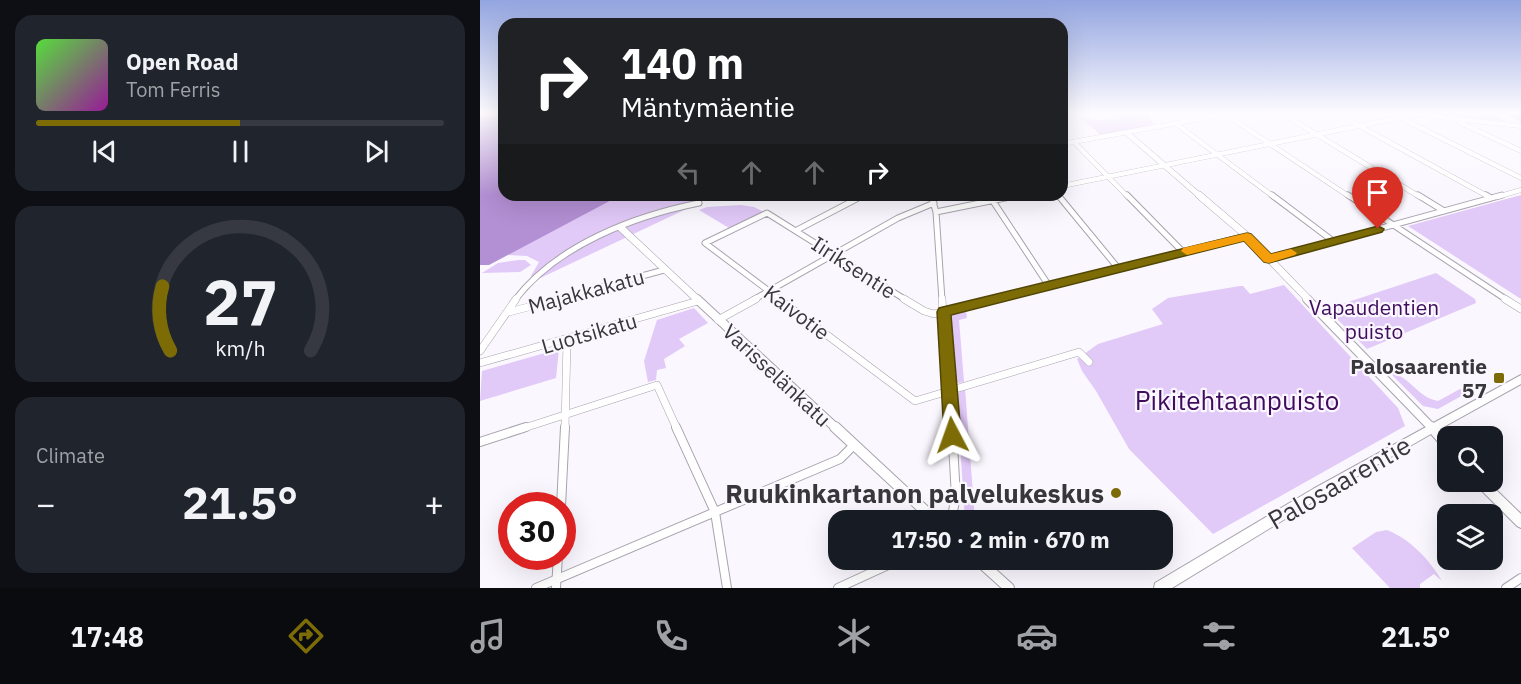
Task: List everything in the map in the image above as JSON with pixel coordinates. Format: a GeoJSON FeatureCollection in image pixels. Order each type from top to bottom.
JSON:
{"type":"FeatureCollection","features":[{"type":"Feature","properties":{"kind":"main road","name":"Palosaarentie"},"geometry":{"type":"LineString","coordinates":[[1160,588],[1317,493],[1521,379]]}},
{"type":"Feature","properties":{"kind":"main road"},"geometry":{"type":"LineString","coordinates":[[1433,429],[1437,434]]}},
{"type":"Feature","properties":{"kind":"main road"},"geometry":{"type":"LineString","coordinates":[[1491,492],[1521,522]]}},
{"type":"Feature","properties":{"kind":"street"},"geometry":{"type":"LineString","coordinates":[[1068,143],[1083,140]]}},
{"type":"Feature","properties":{"kind":"street"},"geometry":{"type":"LineString","coordinates":[[1136,140],[1247,236],[1433,429]]}},
{"type":"Feature","properties":{"kind":"street"},"geometry":{"type":"LineString","coordinates":[[1198,140],[1332,241]]}},
{"type":"Feature","properties":{"kind":"street"},"geometry":{"type":"LineString","coordinates":[[1265,140],[1521,309]]}},
{"type":"Feature","properties":{"kind":"street"},"geometry":{"type":"LineString","coordinates":[[1068,185],[1286,140]]}},
{"type":"Feature","properties":{"kind":"street"},"geometry":{"type":"LineString","coordinates":[[1327,140],[1443,211]]}},
{"type":"Feature","properties":{"kind":"street"},"geometry":{"type":"LineString","coordinates":[[1385,140],[1491,198]]}},
{"type":"Feature","properties":{"kind":"street"},"geometry":{"type":"LineString","coordinates":[[1449,140],[1521,178]]}},
{"type":"Feature","properties":{"kind":"street"},"geometry":{"type":"LineString","coordinates":[[1499,140],[1521,151]]}},
{"type":"Feature","properties":{"kind":"street"},"geometry":{"type":"LineString","coordinates":[[1074,142],[1183,252]]}},
{"type":"Feature","properties":{"kind":"street"},"geometry":{"type":"LineString","coordinates":[[1269,259],[1521,190]]}},
{"type":"Feature","properties":{"kind":"street"},"geometry":{"type":"LineString","coordinates":[[797,230],[853,201]]}},
{"type":"Feature","properties":{"kind":"street"},"geometry":{"type":"LineString","coordinates":[[936,212],[979,201]]}},
{"type":"Feature","properties":{"kind":"street"},"geometry":{"type":"LineString","coordinates":[[993,201],[1049,286]]}},
{"type":"Feature","properties":{"kind":"street"},"geometry":{"type":"LineString","coordinates":[[1063,201],[1118,268]]}},
{"type":"Feature","properties":{"kind":"street"},"geometry":{"type":"LineString","coordinates":[[480,351],[529,283],[559,260],[621,228],[670,208],[699,203]]}},
{"type":"Feature","properties":{"kind":"street"},"geometry":{"type":"LineString","coordinates":[[718,320],[898,218],[925,204],[934,203],[944,312],[956,497],[953,510]]}},
{"type":"Feature","properties":{"kind":"street","name":"Iiriksentie"},"geometry":{"type":"LineString","coordinates":[[767,213],[924,312],[934,314],[944,312]]}},
{"type":"Feature","properties":{"kind":"street","name":"Kaivotie"},"geometry":{"type":"LineString","coordinates":[[767,213],[705,243],[915,401],[949,391]]}},
{"type":"Feature","properties":{"kind":"street","name":"Varisselänkatu"},"geometry":{"type":"LineString","coordinates":[[621,228],[924,510]]}},
{"type":"Feature","properties":{"kind":"street"},"geometry":{"type":"LineString","coordinates":[[944,312],[1247,236]]}},
{"type":"Feature","properties":{"kind":"street","name":"Majakkakatu"},"geometry":{"type":"LineString","coordinates":[[509,312],[664,270]]}},
{"type":"Feature","properties":{"kind":"street","name":"Luotsikatu"},"geometry":{"type":"LineString","coordinates":[[480,363],[698,301]]}},
{"type":"Feature","properties":{"kind":"street"},"geometry":{"type":"LineString","coordinates":[[562,492],[567,415],[567,340]]}},
{"type":"Feature","properties":{"kind":"street"},"geometry":{"type":"LineString","coordinates":[[949,391],[1078,352],[1089,362]]}},
{"type":"Feature","properties":{"kind":"street"},"geometry":{"type":"LineString","coordinates":[[480,442],[657,385],[715,512],[727,588]]}},
{"type":"Feature","properties":{"kind":"street"},"geometry":{"type":"LineString","coordinates":[[536,588],[556,584],[715,512],[840,459],[854,446]]}},
{"type":"Feature","properties":{"kind":"street"},"geometry":{"type":"LineString","coordinates":[[837,588],[877,570]]}},
{"type":"Feature","properties":{"kind":"street"},"geometry":{"type":"LineString","coordinates":[[989,570],[1010,588]]}},
{"type":"Feature","properties":{"kind":"street"},"geometry":{"type":"LineString","coordinates":[[1506,588],[1521,578]]}},
{"type":"Feature","properties":{"kind":"green space"},"geometry":{"type":"Polygon","coordinates":[[[1521,195],[1521,299],[1408,226],[1521,195]]]}},
{"type":"Feature","properties":{"kind":"green space"},"geometry":{"type":"Polygon","coordinates":[[[610,201],[700,201],[534,281],[531,276],[539,262],[527,256],[506,255],[610,201]]]}},
{"type":"Feature","properties":{"kind":"green space"},"geometry":{"type":"Polygon","coordinates":[[[741,205],[754,207],[764,212],[729,228],[699,210],[707,207],[741,205]]]}},
{"type":"Feature","properties":{"kind":"green space"},"geometry":{"type":"Polygon","coordinates":[[[525,260],[531,265],[520,272],[482,273],[498,263],[525,260]]]}},
{"type":"Feature","properties":{"kind":"green space","name":"Vapaudentien puisto"},"geometry":{"type":"Polygon","coordinates":[[[1436,273],[1475,299],[1476,303],[1367,349],[1327,309],[1436,273]]]}},
{"type":"Feature","properties":{"kind":"green space","name":"Pikitehtaanpuisto"},"geometry":{"type":"Polygon","coordinates":[[[1284,285],[1398,408],[1405,426],[1213,534],[1129,449],[1077,359],[1098,344],[1163,324],[1152,309],[1168,298],[1240,286],[1243,286],[1250,294],[1284,285]]]}},
{"type":"Feature","properties":{"kind":"green space"},"geometry":{"type":"Polygon","coordinates":[[[694,308],[708,323],[679,339],[685,346],[664,359],[666,368],[657,370],[656,380],[648,382],[644,361],[657,320],[694,308]]]}},
{"type":"Feature","properties":{"kind":"green space"},"geometry":{"type":"Polygon","coordinates":[[[966,311],[967,318],[959,320],[964,382],[957,383],[950,317],[952,314],[966,311]]]}},
{"type":"Feature","properties":{"kind":"green space"},"geometry":{"type":"Polygon","coordinates":[[[559,349],[556,378],[480,401],[482,371],[559,349]]]}},
{"type":"Feature","properties":{"kind":"green space"},"geometry":{"type":"Polygon","coordinates":[[[1389,372],[1397,374],[1430,399],[1438,401],[1460,389],[1474,389],[1438,409],[1423,406],[1389,372]]]}},
{"type":"Feature","properties":{"kind":"green space"},"geometry":{"type":"Polygon","coordinates":[[[965,388],[974,510],[964,510],[957,397],[959,391],[965,388]]]}},
{"type":"Feature","properties":{"kind":"green space"},"geometry":{"type":"Polygon","coordinates":[[[1387,530],[1404,539],[1419,551],[1442,581],[1434,574],[1420,584],[1420,588],[1390,588],[1352,548],[1376,532],[1387,530]]]}},
{"type":"Feature","properties":{"kind":"shaded area"},"geometry":{"type":"Polygon","coordinates":[[[480,140],[498,140],[498,201],[610,201],[489,265],[480,265],[480,140]]]}},
{"type":"Feature","properties":{"kind":"slow traffic"},"geometry":{"type":"LineString","coordinates":[[1187,251],[1247,236],[1269,259],[1291,253]]}},
{"type":"Feature","properties":{"kind":"place","name":"Palosaarentie 57"},"geometry":{"type":"Point","coordinates":[1499,378]}},
{"type":"Feature","properties":{"kind":"place","name":"Ruukinkartanon palvelukeskus"},"geometry":{"type":"Point","coordinates":[1116,493]}},
{"type":"Feature","properties":{"kind":"route"},"geometry":{"type":"LineString","coordinates":[[952,435],[944,312],[1247,236],[1269,259],[1378,229]]}}]}
